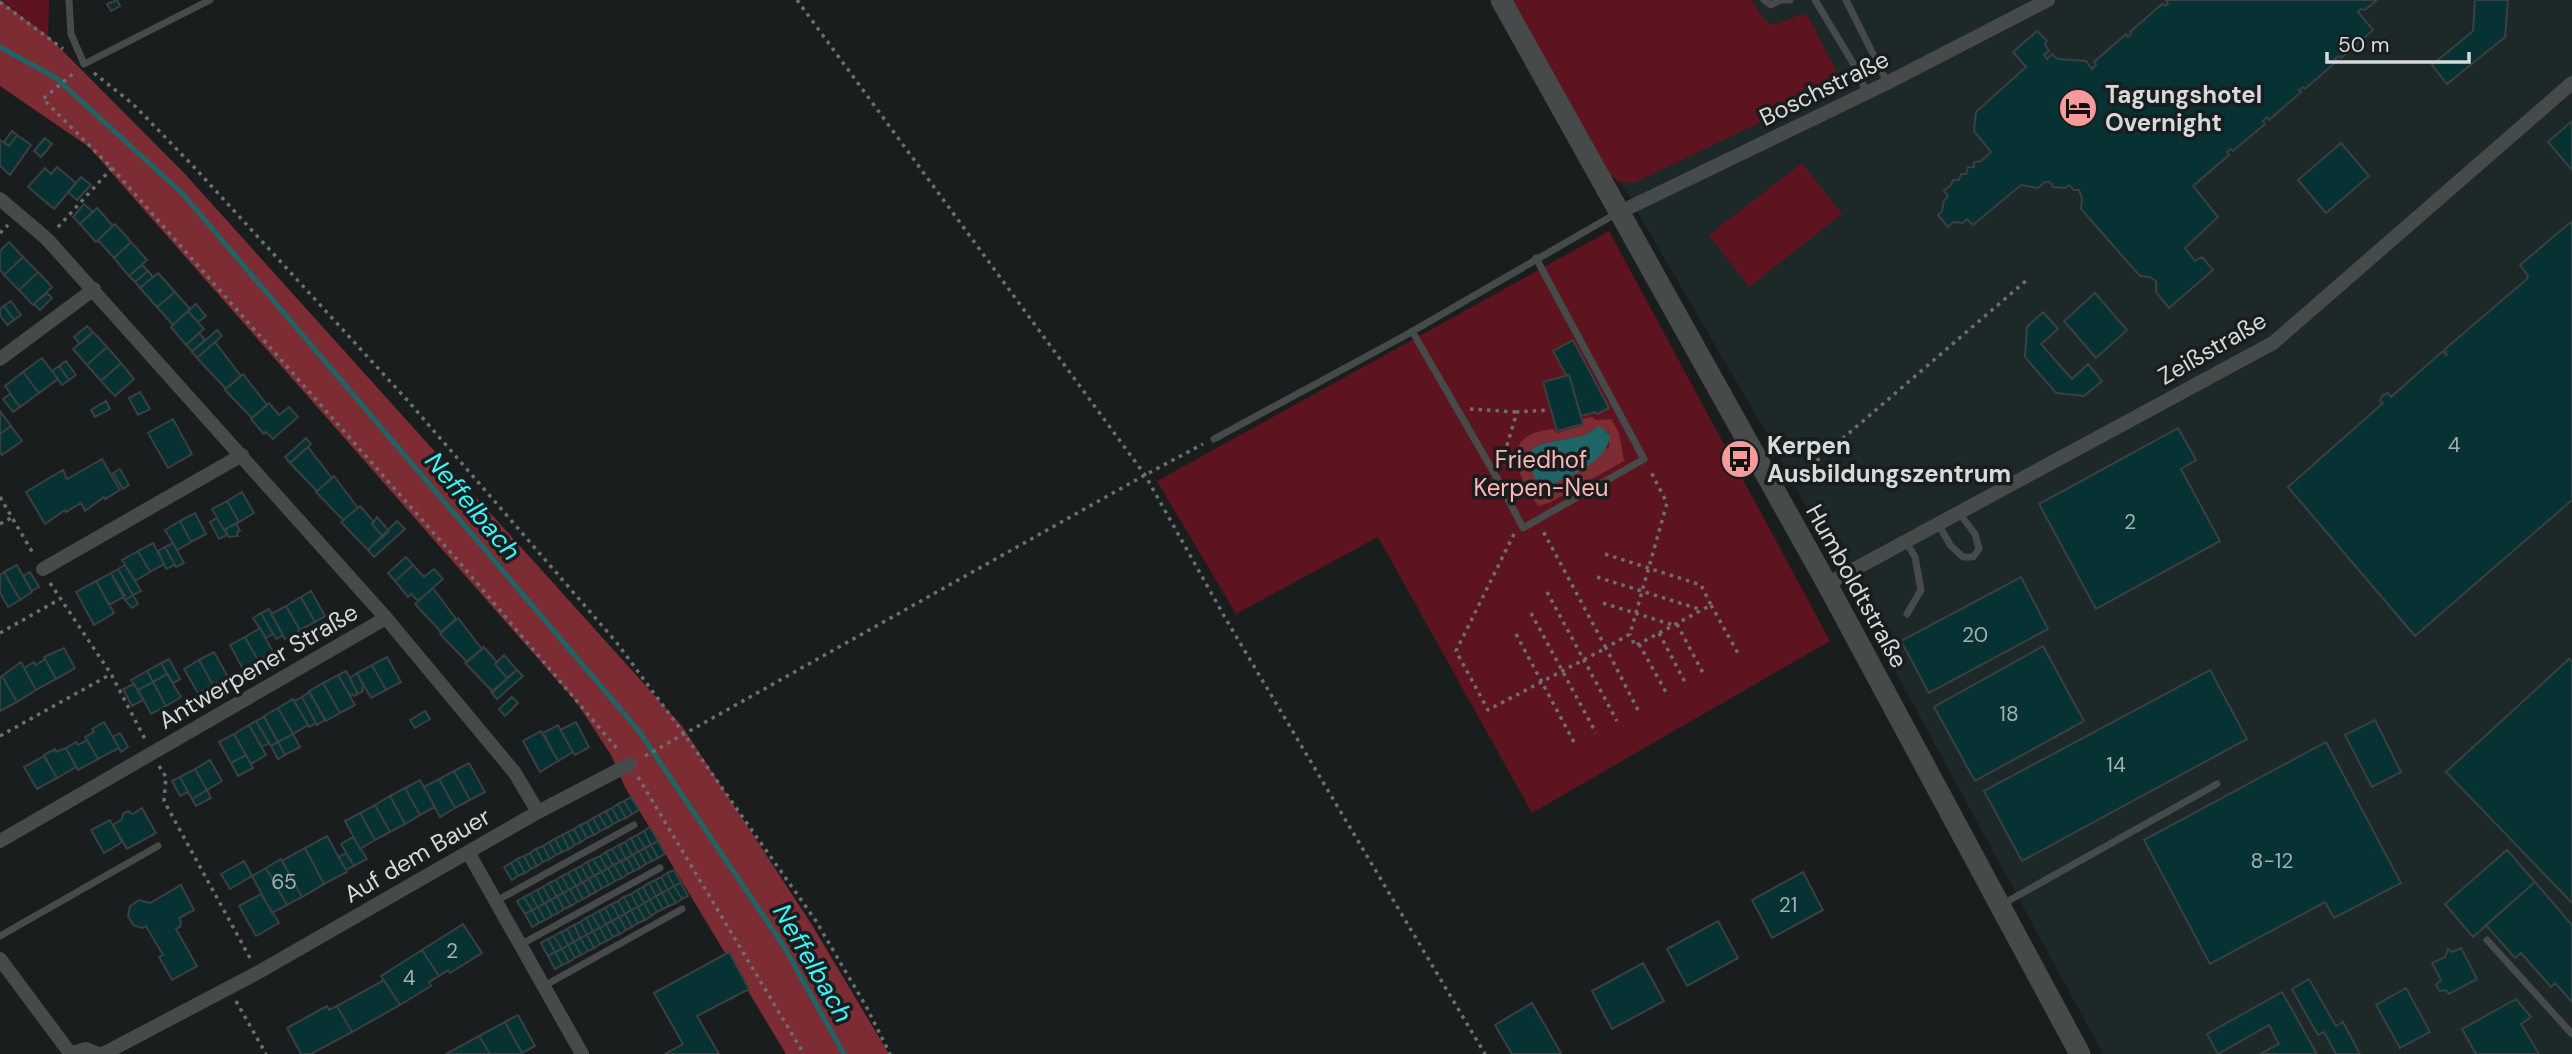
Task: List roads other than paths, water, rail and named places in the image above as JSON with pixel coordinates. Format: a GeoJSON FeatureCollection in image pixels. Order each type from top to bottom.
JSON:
{"type":"FeatureCollection","features":[{"type":"Feature","properties":{"kind":"street","name":"Humboldtstraße"},"geometry":{"type":"LineString","coordinates":[[1501,0],[1827,584],[2080,1054]]}},
{"type":"Feature","properties":{"kind":"street","name":"Boschstraße"},"geometry":{"type":"LineString","coordinates":[[1618,213],[1867,93],[2048,0]]}},
{"type":"Feature","properties":{"kind":"street","name":"Zeißstraße"},"geometry":{"type":"LineString","coordinates":[[1827,584],[2273,343],[2572,83]]}},
{"type":"Feature","properties":{"kind":"street","name":"Antwerpener Straße"},"geometry":{"type":"LineString","coordinates":[[0,199],[47,239],[386,618],[515,773],[538,812]]}},
{"type":"Feature","properties":{"kind":"street"},"geometry":{"type":"LineString","coordinates":[[0,359],[93,289]]}},
{"type":"Feature","properties":{"kind":"street"},"geometry":{"type":"LineString","coordinates":[[43,569],[242,455]]}},
{"type":"Feature","properties":{"kind":"street","name":"Antwerpener Straße"},"geometry":{"type":"LineString","coordinates":[[0,841],[386,618]]}},
{"type":"Feature","properties":{"kind":"street","name":"Auf dem Bauer"},"geometry":{"type":"LineString","coordinates":[[103,1054],[257,973],[538,812],[630,764]]}},
{"type":"Feature","properties":{"kind":"street"},"geometry":{"type":"LineString","coordinates":[[468,852],[544,986],[577,1052]]}},
{"type":"Feature","properties":{"kind":"street"},"geometry":{"type":"LineString","coordinates":[[0,959],[70,1054],[86,1049],[97,1054]]}},
{"type":"Feature","properties":{"kind":"lane"},"geometry":{"type":"LineString","coordinates":[[69,0],[71,34],[84,64],[210,0]]}},
{"type":"Feature","properties":{"kind":"lane"},"geometry":{"type":"LineString","coordinates":[[1764,0],[1771,5],[1780,0],[1790,0]]}},
{"type":"Feature","properties":{"kind":"lane"},"geometry":{"type":"LineString","coordinates":[[1815,0],[1853,63],[1867,93]]}},
{"type":"Feature","properties":{"kind":"lane"},"geometry":{"type":"LineString","coordinates":[[1846,0],[1887,83]]}},
{"type":"Feature","properties":{"kind":"lane"},"geometry":{"type":"LineString","coordinates":[[1214,439],[1412,331],[1618,213]]}},
{"type":"Feature","properties":{"kind":"lane"},"geometry":{"type":"LineString","coordinates":[[1412,331],[1523,528],[1644,459],[1536,258]]}},
{"type":"Feature","properties":{"kind":"lane"},"geometry":{"type":"LineString","coordinates":[[1938,524],[1951,546],[1963,557],[1973,557],[1979,549],[1979,541],[1959,513]]}},
{"type":"Feature","properties":{"kind":"lane"},"geometry":{"type":"LineString","coordinates":[[1905,541],[1915,557],[1921,590],[1907,614]]}},
{"type":"Feature","properties":{"kind":"lane"},"geometry":{"type":"LineString","coordinates":[[2000,905],[2217,784]]}},
{"type":"Feature","properties":{"kind":"lane"},"geometry":{"type":"LineString","coordinates":[[496,901],[634,825]]}},
{"type":"Feature","properties":{"kind":"lane"},"geometry":{"type":"LineString","coordinates":[[0,936],[158,846]]}},
{"type":"Feature","properties":{"kind":"lane"},"geometry":{"type":"LineString","coordinates":[[520,945],[660,868]]}},
{"type":"Feature","properties":{"kind":"lane"},"geometry":{"type":"LineString","coordinates":[[544,986],[682,909]]}},
{"type":"Feature","properties":{"kind":"lane"},"geometry":{"type":"LineString","coordinates":[[2487,940],[2572,1034]]}},
{"type":"Feature","properties":{"kind":"water"},"geometry":{"type":"Polygon","coordinates":[[[1599,426],[1610,435],[1608,444],[1594,461],[1574,474],[1544,487],[1536,479],[1531,470],[1532,449],[1542,444],[1585,435],[1599,426]]]}},
{"type":"Feature","properties":{"kind":"waterway","name":"Neffelbach"},"geometry":{"type":"LineString","coordinates":[[0,47],[56,78],[182,193],[639,731],[783,945],[844,1054]]}},
{"type":"Feature","properties":{"kind":"place","name":"Tagungshotel Overnight"},"geometry":{"type":"Point","coordinates":[2078,108]}},
{"type":"Feature","properties":{"kind":"place","name":"Kerpen Ausbildungszentrum"},"geometry":{"type":"Point","coordinates":[1740,459]}},
{"type":"Feature","properties":{"kind":"park label","name":"Friedhof Kerpen-Neu"},"geometry":{"type":"Point","coordinates":[1541,473]}}]}
